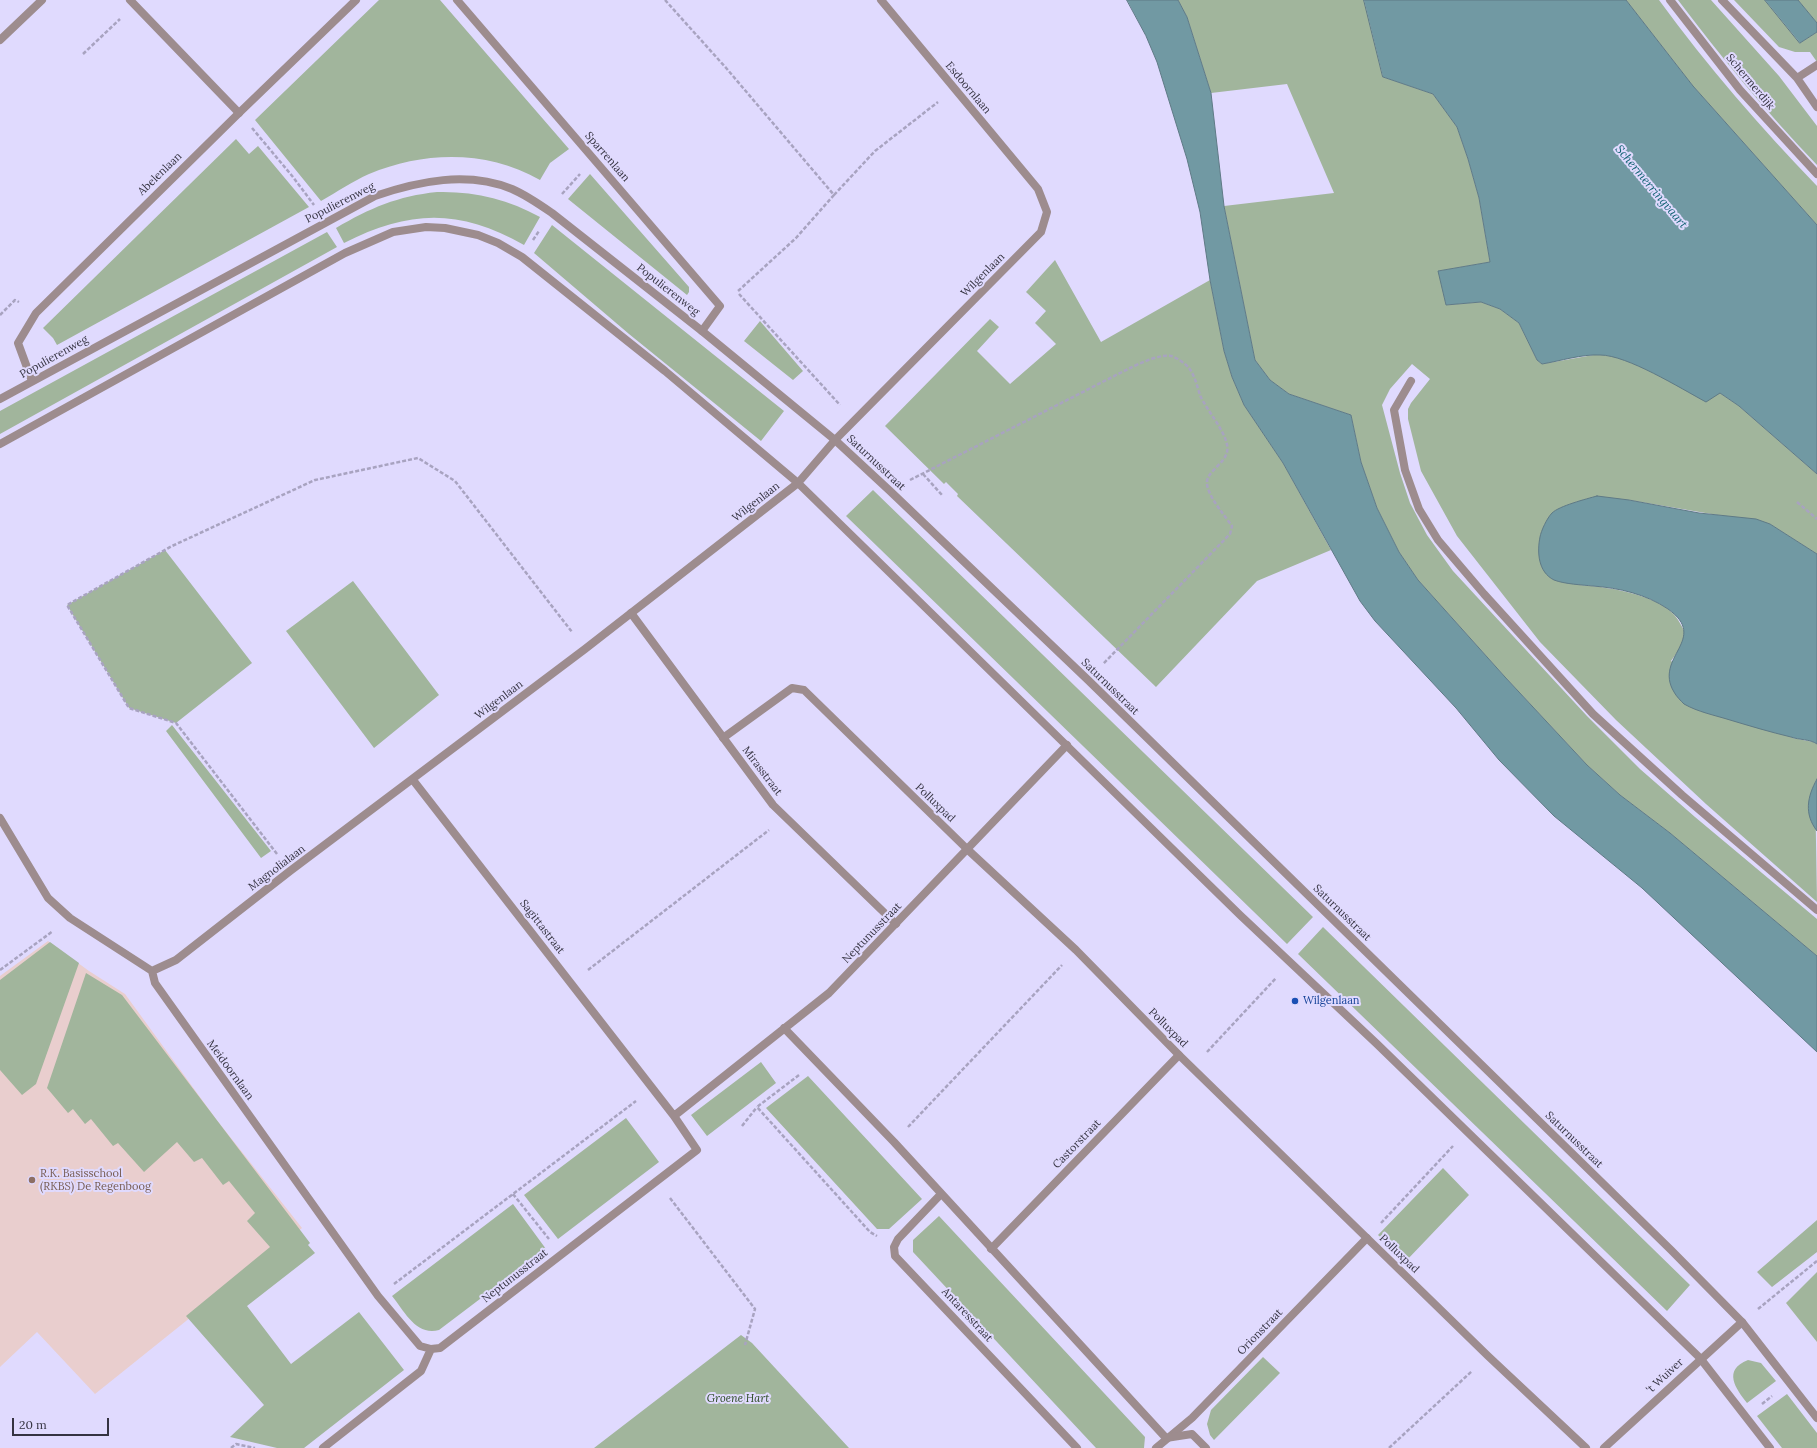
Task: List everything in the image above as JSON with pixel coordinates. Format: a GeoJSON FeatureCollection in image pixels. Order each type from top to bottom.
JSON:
{"type":"FeatureCollection","features":[{"type":"Feature","properties":{"kind":"street"},"geometry":{"type":"LineString","coordinates":[[0,40],[42,0]]}},
{"type":"Feature","properties":{"kind":"street","name":"Abelenlaan"},"geometry":{"type":"LineString","coordinates":[[32,381],[18,343],[36,313],[356,0]]}},
{"type":"Feature","properties":{"kind":"street","name":"Sparrenlaan"},"geometry":{"type":"LineString","coordinates":[[457,0],[720,306]]}},
{"type":"Feature","properties":{"kind":"street","name":"Esdoornlaan"},"geometry":{"type":"LineString","coordinates":[[881,0],[1038,189]]}},
{"type":"Feature","properties":{"kind":"street","name":"Schermerdijk"},"geometry":{"type":"LineString","coordinates":[[1670,0],[1740,90],[1817,174]]}},
{"type":"Feature","properties":{"kind":"street"},"geometry":{"type":"LineString","coordinates":[[1722,0],[1797,78],[1817,107]]}},
{"type":"Feature","properties":{"kind":"street"},"geometry":{"type":"LineString","coordinates":[[132,2],[239,113]]}},
{"type":"Feature","properties":{"kind":"street"},"geometry":{"type":"LineString","coordinates":[[1797,78],[1817,65]]}},
{"type":"Feature","properties":{"kind":"street","name":"Populierenweg"},"geometry":{"type":"LineString","coordinates":[[0,399],[326,221],[375,196],[402,187],[429,181],[450,179],[480,180],[512,189],[552,212],[702,331],[835,440]]}},
{"type":"Feature","properties":{"kind":"street","name":"Wilgenlaan"},"geometry":{"type":"LineString","coordinates":[[413,780],[631,614],[798,483],[835,440],[1041,232],[1047,212],[1038,189]]}},
{"type":"Feature","properties":{"kind":"street"},"geometry":{"type":"LineString","coordinates":[[0,444],[345,253],[393,232],[426,227],[445,228],[478,235],[498,243],[522,257],[665,371],[798,483],[1700,1358],[1770,1448]]}},
{"type":"Feature","properties":{"kind":"street"},"geometry":{"type":"LineString","coordinates":[[702,331],[720,306]]}},
{"type":"Feature","properties":{"kind":"street"},"geometry":{"type":"LineString","coordinates":[[1411,381],[1394,410],[1405,470],[1418,509],[1438,540],[1484,594],[1593,714],[1682,795],[1817,910]]}},
{"type":"Feature","properties":{"kind":"street","name":"Saturnusstraat"},"geometry":{"type":"LineString","coordinates":[[835,440],[1088,680],[1665,1244],[1742,1322],[1817,1418]]}},
{"type":"Feature","properties":{"kind":"street","name":"Mirasstraat"},"geometry":{"type":"LineString","coordinates":[[631,614],[773,805],[896,924]]}},
{"type":"Feature","properties":{"kind":"street","name":"Polluxpad"},"geometry":{"type":"LineString","coordinates":[[723,738],[792,688],[804,690],[966,849],[1076,950],[1179,1055],[1488,1356],[1586,1448]]}},
{"type":"Feature","properties":{"kind":"street","name":"Neptunusstraat"},"geometry":{"type":"LineString","coordinates":[[674,1116],[829,993],[1067,745]]}},
{"type":"Feature","properties":{"kind":"street","name":"Magnolialaan"},"geometry":{"type":"LineString","coordinates":[[152,971],[176,960],[413,780]]}},
{"type":"Feature","properties":{"kind":"street","name":"Sagittastraat"},"geometry":{"type":"LineString","coordinates":[[413,780],[571,982],[652,1089]]}},
{"type":"Feature","properties":{"kind":"street"},"geometry":{"type":"LineString","coordinates":[[0,818],[48,898],[70,918],[152,971]]}},
{"type":"Feature","properties":{"kind":"street","name":"Meidoornlaan"},"geometry":{"type":"LineString","coordinates":[[152,971],[155,983],[378,1296],[420,1346],[431,1349]]}},
{"type":"Feature","properties":{"kind":"street"},"geometry":{"type":"LineString","coordinates":[[784,1028],[894,1142],[1166,1438]]}},
{"type":"Feature","properties":{"kind":"street","name":"Castorstraat"},"geometry":{"type":"LineString","coordinates":[[991,1249],[1179,1055]]}},
{"type":"Feature","properties":{"kind":"street","name":"Neptunusstraat"},"geometry":{"type":"LineString","coordinates":[[431,1349],[440,1348],[696,1150],[674,1116],[652,1089]]}},
{"type":"Feature","properties":{"kind":"street"},"geometry":{"type":"LineString","coordinates":[[894,1247],[898,1239],[941,1194]]}},
{"type":"Feature","properties":{"kind":"street","name":"Orionstraat"},"geometry":{"type":"LineString","coordinates":[[1166,1438],[1192,1418],[1367,1238]]}},
{"type":"Feature","properties":{"kind":"street","name":"Antaresstraat"},"geometry":{"type":"LineString","coordinates":[[894,1247],[895,1256],[1077,1448]]}},
{"type":"Feature","properties":{"kind":"street","name":"'t Wuiver"},"geometry":{"type":"LineString","coordinates":[[1604,1448],[1700,1358],[1742,1322]]}},
{"type":"Feature","properties":{"kind":"street"},"geometry":{"type":"LineString","coordinates":[[323,1448],[421,1371],[431,1349]]}},
{"type":"Feature","properties":{"kind":"street"},"geometry":{"type":"LineString","coordinates":[[1156,1448],[1166,1438],[1192,1434],[1206,1448]]}},
{"type":"Feature","properties":{"kind":"path"},"geometry":{"type":"LineString","coordinates":[[665,0],[727,69],[834,195]]}},
{"type":"Feature","properties":{"kind":"path"},"geometry":{"type":"LineString","coordinates":[[83,54],[132,2]]}},
{"type":"Feature","properties":{"kind":"path"},"geometry":{"type":"LineString","coordinates":[[720,306],[796,238],[875,151],[955,89]]}},
{"type":"Feature","properties":{"kind":"path"},"geometry":{"type":"LineString","coordinates":[[239,113],[293,177],[326,221]]}},
{"type":"Feature","properties":{"kind":"path"},"geometry":{"type":"LineString","coordinates":[[737,292],[854,421]]}},
{"type":"Feature","properties":{"kind":"path"},"geometry":{"type":"LineString","coordinates":[[890,491],[1128,368],[1153,358],[1171,356],[1188,366],[1196,380],[1200,396],[1226,440],[1227,452],[1222,462],[1208,477],[1207,482],[1212,498],[1232,526],[1230,534],[1088,680]]}},
{"type":"Feature","properties":{"kind":"path"},"geometry":{"type":"LineString","coordinates":[[290,872],[176,723],[129,708],[67,605],[172,546],[315,480],[418,458],[456,481],[585,649]]}},
{"type":"Feature","properties":{"kind":"path"},"geometry":{"type":"LineString","coordinates":[[923,474],[942,495]]}},
{"type":"Feature","properties":{"kind":"path"},"geometry":{"type":"LineString","coordinates":[[1798,502],[1817,519]]}},
{"type":"Feature","properties":{"kind":"path"},"geometry":{"type":"LineString","coordinates":[[571,982],[785,817]]}},
{"type":"Feature","properties":{"kind":"path"},"geometry":{"type":"LineString","coordinates":[[0,970],[70,918]]}},
{"type":"Feature","properties":{"kind":"path"},"geometry":{"type":"LineString","coordinates":[[894,1142],[1076,950]]}},
{"type":"Feature","properties":{"kind":"path"},"geometry":{"type":"LineString","coordinates":[[1193,1067],[1291,962]]}},
{"type":"Feature","properties":{"kind":"path"},"geometry":{"type":"LineString","coordinates":[[742,1126],[757,1107],[817,1061]]}},
{"type":"Feature","properties":{"kind":"path"},"geometry":{"type":"LineString","coordinates":[[378,1296],[652,1089]]}},
{"type":"Feature","properties":{"kind":"path"},"geometry":{"type":"LineString","coordinates":[[757,1107],[870,1232],[894,1247]]}},
{"type":"Feature","properties":{"kind":"path"},"geometry":{"type":"LineString","coordinates":[[1367,1238],[1467,1131]]}},
{"type":"Feature","properties":{"kind":"path"},"geometry":{"type":"LineString","coordinates":[[656,1180],[755,1309],[745,1345]]}},
{"type":"Feature","properties":{"kind":"path"},"geometry":{"type":"LineString","coordinates":[[513,1194],[560,1254]]}},
{"type":"Feature","properties":{"kind":"path"},"geometry":{"type":"LineString","coordinates":[[1742,1322],[1817,1260]]}},
{"type":"Feature","properties":{"kind":"path"},"geometry":{"type":"LineString","coordinates":[[1389,1448],[1488,1356]]}},
{"type":"Feature","properties":{"kind":"path"},"geometry":{"type":"LineString","coordinates":[[1745,1416],[1789,1383]]}},
{"type":"Feature","properties":{"kind":"path"},"geometry":{"type":"LineString","coordinates":[[232,1448],[236,1444],[255,1448]]}},
{"type":"Feature","properties":{"kind":"shaded area"},"geometry":{"type":"Polygon","coordinates":[[[48,941],[89,971],[125,994],[216,1119],[302,1228],[95,1394],[37,1332],[0,1367],[0,976],[48,941]]]}},
{"type":"Feature","properties":{"kind":"green space"},"geometry":{"type":"Polygon","coordinates":[[[379,0],[440,0],[569,149],[550,163],[540,180],[520,170],[499,163],[456,157],[434,158],[390,166],[351,183],[321,201],[255,120],[379,0]]]}},
{"type":"Feature","properties":{"kind":"green space"},"geometry":{"type":"Polygon","coordinates":[[[1178,0],[1364,0],[1383,77],[1433,94],[1457,127],[1479,198],[1490,262],[1439,271],[1446,305],[1481,302],[1500,309],[1519,323],[1537,360],[1542,364],[1599,354],[1613,356],[1720,393],[1739,406],[1817,474],[1817,554],[1770,524],[1629,500],[1580,585],[1636,594],[1664,606],[1674,615],[1685,633],[1682,645],[1671,661],[1793,738],[1817,744],[1817,779],[1815,782],[1817,902],[1706,804],[1616,720],[1540,642],[1457,536],[1421,471],[1408,419],[1408,409],[1411,403],[1430,379],[1412,364],[1390,389],[1382,405],[1400,473],[1410,503],[1427,535],[1453,571],[1587,716],[1640,769],[1817,919],[1817,956],[1670,833],[1620,795],[1587,765],[1418,580],[1399,552],[1377,508],[1361,462],[1351,415],[1289,394],[1270,380],[1255,360],[1224,206],[1334,193],[1287,84],[1211,93],[1187,17],[1178,0]]]}},
{"type":"Feature","properties":{"kind":"green space"},"geometry":{"type":"Polygon","coordinates":[[[1626,0],[1659,0],[1696,49],[1735,96],[1775,142],[1817,186],[1817,225],[1693,86],[1626,0]]]}},
{"type":"Feature","properties":{"kind":"green space"},"geometry":{"type":"Polygon","coordinates":[[[1678,0],[1711,0],[1779,76],[1817,126],[1817,165],[1745,84],[1678,0]]]}},
{"type":"Feature","properties":{"kind":"green space"},"geometry":{"type":"Polygon","coordinates":[[[1734,0],[1765,0],[1800,43],[1817,32],[1817,62],[1810,52],[1795,52],[1779,47],[1734,0]]]}},
{"type":"Feature","properties":{"kind":"green space"},"geometry":{"type":"Polygon","coordinates":[[[1798,0],[1817,0],[1817,23],[1798,0]]]}},
{"type":"Feature","properties":{"kind":"green space"},"geometry":{"type":"Polygon","coordinates":[[[236,139],[249,154],[258,146],[309,207],[57,345],[53,338],[43,328],[236,139]]]}},
{"type":"Feature","properties":{"kind":"green space"},"geometry":{"type":"Polygon","coordinates":[[[590,174],[689,287],[689,292],[687,295],[568,199],[590,174]]]}},
{"type":"Feature","properties":{"kind":"green space"},"geometry":{"type":"Polygon","coordinates":[[[437,192],[464,193],[490,197],[516,205],[540,217],[524,245],[478,224],[456,219],[412,219],[390,224],[344,243],[336,228],[361,214],[385,204],[410,196],[437,192]]]}},
{"type":"Feature","properties":{"kind":"green space"},"geometry":{"type":"Polygon","coordinates":[[[552,225],[784,411],[761,441],[629,334],[534,253],[552,225]]]}},
{"type":"Feature","properties":{"kind":"green space"},"geometry":{"type":"Polygon","coordinates":[[[327,232],[337,247],[0,434],[0,411],[327,232]]]}},
{"type":"Feature","properties":{"kind":"green space"},"geometry":{"type":"Polygon","coordinates":[[[1055,260],[1101,342],[1210,280],[1224,351],[1232,377],[1244,405],[1283,463],[1331,550],[1257,581],[1156,687],[957,496],[958,494],[946,482],[944,484],[885,426],[990,319],[999,327],[977,351],[1010,384],[1056,344],[1035,323],[1046,311],[1026,292],[1055,260]]]}},
{"type":"Feature","properties":{"kind":"green space"},"geometry":{"type":"Polygon","coordinates":[[[760,321],[803,371],[793,380],[744,341],[760,321]]]}},
{"type":"Feature","properties":{"kind":"green space"},"geometry":{"type":"Polygon","coordinates":[[[873,490],[1313,917],[1287,944],[846,516],[873,490]]]}},
{"type":"Feature","properties":{"kind":"green space"},"geometry":{"type":"Polygon","coordinates":[[[165,550],[252,663],[176,723],[129,708],[67,605],[165,550]]]}},
{"type":"Feature","properties":{"kind":"green space"},"geometry":{"type":"Polygon","coordinates":[[[353,581],[439,695],[374,748],[286,631],[353,581]]]}},
{"type":"Feature","properties":{"kind":"green space"},"geometry":{"type":"Polygon","coordinates":[[[172,725],[271,851],[261,858],[166,731],[172,725]]]}},
{"type":"Feature","properties":{"kind":"green space"},"geometry":{"type":"Polygon","coordinates":[[[1323,927],[1690,1285],[1667,1311],[1298,954],[1323,927]]]}},
{"type":"Feature","properties":{"kind":"green space"},"geometry":{"type":"Polygon","coordinates":[[[50,942],[79,963],[36,1084],[22,1095],[0,1070],[0,980],[50,942]]]}},
{"type":"Feature","properties":{"kind":"green space"},"geometry":{"type":"Polygon","coordinates":[[[86,973],[122,995],[310,1243],[308,1245],[315,1253],[247,1306],[291,1364],[359,1312],[404,1370],[304,1448],[277,1448],[230,1437],[264,1405],[186,1316],[270,1247],[247,1221],[255,1213],[229,1181],[223,1185],[202,1158],[194,1162],[177,1142],[144,1172],[118,1143],[113,1146],[91,1119],[85,1124],[73,1109],[68,1113],[47,1088],[86,973]]]}},
{"type":"Feature","properties":{"kind":"green space"},"geometry":{"type":"Polygon","coordinates":[[[761,1062],[776,1083],[707,1136],[691,1115],[761,1062]]]}},
{"type":"Feature","properties":{"kind":"green space"},"geometry":{"type":"Polygon","coordinates":[[[808,1076],[922,1199],[889,1229],[877,1229],[766,1108],[808,1076]]]}},
{"type":"Feature","properties":{"kind":"green space"},"geometry":{"type":"Polygon","coordinates":[[[626,1118],[659,1162],[558,1239],[524,1195],[626,1118]]]}},
{"type":"Feature","properties":{"kind":"green space"},"geometry":{"type":"Polygon","coordinates":[[[1443,1168],[1469,1195],[1406,1261],[1378,1235],[1443,1168]]]}},
{"type":"Feature","properties":{"kind":"green space"},"geometry":{"type":"Polygon","coordinates":[[[513,1204],[546,1249],[439,1330],[431,1331],[417,1326],[392,1296],[513,1204]]]}},
{"type":"Feature","properties":{"kind":"green space"},"geometry":{"type":"Polygon","coordinates":[[[939,1216],[1145,1437],[1144,1448],[1096,1448],[913,1252],[913,1240],[939,1216]]]}},
{"type":"Feature","properties":{"kind":"green space"},"geometry":{"type":"Polygon","coordinates":[[[1817,1220],[1817,1252],[1772,1287],[1757,1272],[1817,1220]]]}},
{"type":"Feature","properties":{"kind":"green space"},"geometry":{"type":"Polygon","coordinates":[[[1817,1272],[1817,1342],[1786,1303],[1817,1272]]]}},
{"type":"Feature","properties":{"kind":"green space","name":"Groene Hart"},"geometry":{"type":"Polygon","coordinates":[[[741,1335],[752,1343],[849,1448],[594,1448],[741,1335]]]}},
{"type":"Feature","properties":{"kind":"green space"},"geometry":{"type":"Polygon","coordinates":[[[1263,1357],[1280,1373],[1214,1440],[1210,1435],[1207,1424],[1211,1410],[1263,1357]]]}},
{"type":"Feature","properties":{"kind":"green space"},"geometry":{"type":"Polygon","coordinates":[[[1748,1360],[1761,1363],[1776,1381],[1747,1403],[1736,1386],[1733,1374],[1735,1369],[1740,1364],[1748,1360]]]}},
{"type":"Feature","properties":{"kind":"green space"},"geometry":{"type":"Polygon","coordinates":[[[1787,1394],[1817,1433],[1817,1448],[1782,1448],[1757,1416],[1787,1394]]]}},
{"type":"Feature","properties":{"kind":"water"},"geometry":{"type":"Polygon","coordinates":[[[1127,0],[1178,0],[1187,17],[1211,93],[1224,206],[1255,360],[1270,380],[1289,394],[1351,415],[1361,462],[1377,508],[1399,552],[1418,580],[1587,765],[1620,795],[1670,833],[1817,956],[1817,1052],[1642,888],[1554,816],[1499,760],[1456,708],[1375,621],[1360,601],[1283,463],[1244,405],[1232,377],[1224,351],[1210,280],[1200,212],[1187,159],[1157,62],[1146,36],[1127,0]]]}},
{"type":"Feature","properties":{"kind":"water","name":"Schermerringvaart"},"geometry":{"type":"Polygon","coordinates":[[[1364,0],[1626,0],[1693,86],[1817,225],[1817,474],[1739,406],[1720,393],[1706,402],[1639,366],[1611,356],[1586,356],[1542,364],[1537,360],[1519,323],[1500,309],[1481,302],[1446,305],[1438,271],[1490,262],[1479,198],[1457,127],[1433,94],[1383,77],[1364,0]]]}},
{"type":"Feature","properties":{"kind":"water"},"geometry":{"type":"Polygon","coordinates":[[[1765,0],[1798,0],[1817,23],[1817,32],[1800,43],[1765,0]]]}},
{"type":"Feature","properties":{"kind":"water"},"geometry":{"type":"Polygon","coordinates":[[[1597,496],[1629,500],[1699,513],[1756,519],[1770,524],[1817,554],[1817,744],[1811,741],[1775,733],[1706,713],[1684,704],[1675,694],[1669,680],[1670,668],[1683,639],[1684,630],[1679,620],[1668,609],[1651,599],[1613,588],[1574,584],[1554,580],[1545,572],[1540,561],[1539,543],[1544,525],[1548,518],[1555,510],[1597,496]]]}},
{"type":"Feature","properties":{"kind":"water"},"geometry":{"type":"Polygon","coordinates":[[[1817,779],[1817,831],[1810,818],[1808,805],[1811,792],[1817,779]]]}},
{"type":"Feature","properties":{"kind":"place","name":"Wilgenlaan"},"geometry":{"type":"Point","coordinates":[1295,1001]}},
{"type":"Feature","properties":{"kind":"place","name":"R.K. Basisschool (RKBS) De Regenboog"},"geometry":{"type":"Point","coordinates":[32,1180]}}]}
